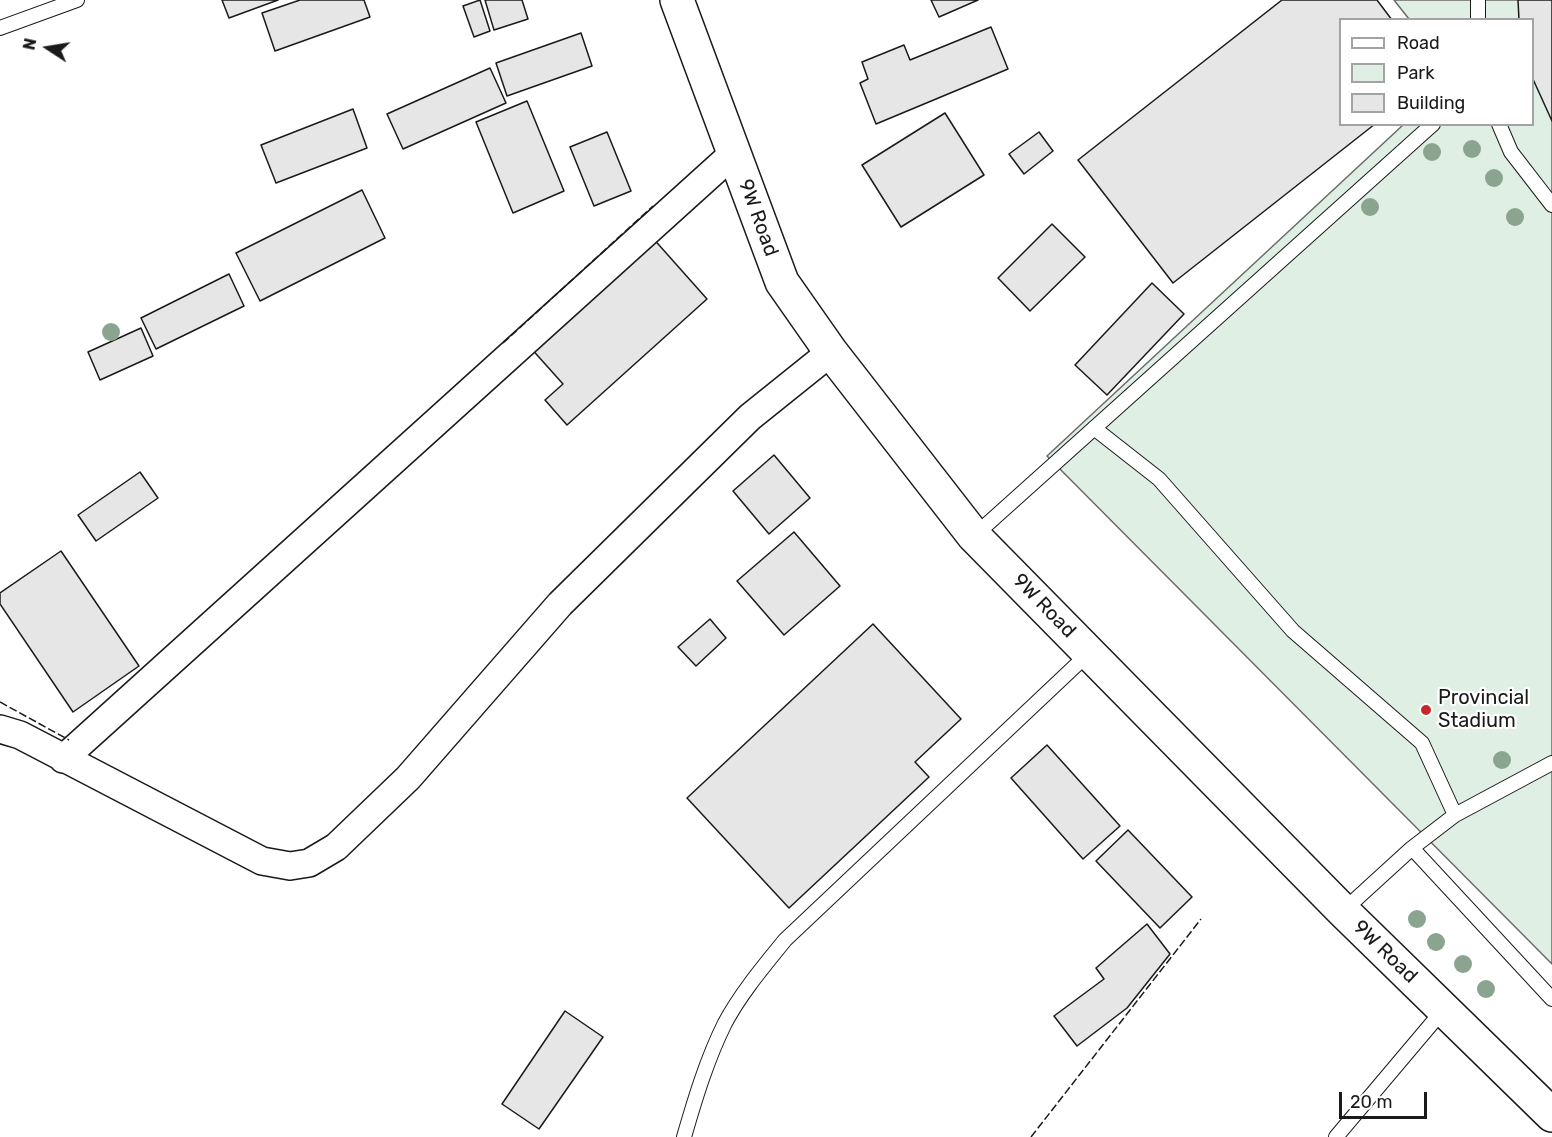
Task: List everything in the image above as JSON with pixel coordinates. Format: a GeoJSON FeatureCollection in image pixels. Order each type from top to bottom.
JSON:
{"type":"FeatureCollection","features":[{"type":"Feature","properties":{"kind":"main road","name":"9W Road"},"geometry":{"type":"LineString","coordinates":[[677,0],[782,282],[831,352],[974,536],[1343,911],[1552,1114]]}},
{"type":"Feature","properties":{"kind":"street"},"geometry":{"type":"LineString","coordinates":[[63,759],[734,153]]}},
{"type":"Feature","properties":{"kind":"street"},"geometry":{"type":"LineString","coordinates":[[0,729],[20,735],[262,861],[290,866],[309,863],[336,848],[408,778],[560,604],[750,417],[831,352]]}},
{"type":"Feature","properties":{"kind":"lane"},"geometry":{"type":"LineString","coordinates":[[0,28],[77,0]]}},
{"type":"Feature","properties":{"kind":"lane"},"geometry":{"type":"LineString","coordinates":[[1478,0],[1478,18]]}},
{"type":"Feature","properties":{"kind":"lane"},"geometry":{"type":"LineString","coordinates":[[974,536],[1431,126]]}},
{"type":"Feature","properties":{"kind":"lane"},"geometry":{"type":"LineString","coordinates":[[1500,126],[1512,152],[1552,205]]}},
{"type":"Feature","properties":{"kind":"lane"},"geometry":{"type":"LineString","coordinates":[[1094,429],[1159,479],[1293,631],[1422,743],[1455,815]]}},
{"type":"Feature","properties":{"kind":"lane"},"geometry":{"type":"LineString","coordinates":[[684,1137],[699,1086],[725,1023],[752,982],[785,940],[1089,653]]}},
{"type":"Feature","properties":{"kind":"lane"},"geometry":{"type":"LineString","coordinates":[[1343,911],[1412,848],[1455,815],[1552,763]]}},
{"type":"Feature","properties":{"kind":"lane"},"geometry":{"type":"LineString","coordinates":[[1412,848],[1552,999]]}},
{"type":"Feature","properties":{"kind":"lane"},"geometry":{"type":"LineString","coordinates":[[1336,1137],[1444,1009]]}},
{"type":"Feature","properties":{"kind":"green space","name":"Provincial Stadium"},"geometry":{"type":"Polygon","coordinates":[[[1394,0],[1552,0],[1552,964],[1047,456],[1402,126],[1534,126],[1534,18],[1408,18],[1394,0]]]}},
{"type":"Feature","properties":{"kind":"building"},"geometry":{"type":"Polygon","coordinates":[[[222,0],[278,0],[229,18],[222,0]]]}},
{"type":"Feature","properties":{"kind":"building"},"geometry":{"type":"Polygon","coordinates":[[[300,0],[364,0],[370,17],[275,51],[262,13],[300,0]]]}},
{"type":"Feature","properties":{"kind":"building"},"geometry":{"type":"Polygon","coordinates":[[[480,0],[490,31],[474,37],[463,6],[480,0]]]}},
{"type":"Feature","properties":{"kind":"building"},"geometry":{"type":"Polygon","coordinates":[[[485,0],[522,0],[528,19],[494,30],[485,0]]]}},
{"type":"Feature","properties":{"kind":"building"},"geometry":{"type":"Polygon","coordinates":[[[931,0],[978,0],[939,17],[931,0]]]}},
{"type":"Feature","properties":{"kind":"building"},"geometry":{"type":"Polygon","coordinates":[[[1282,0],[1377,0],[1390,18],[1339,18],[1339,126],[1372,126],[1173,283],[1078,160],[1282,0]]]}},
{"type":"Feature","properties":{"kind":"building"},"geometry":{"type":"Polygon","coordinates":[[[1518,0],[1552,0],[1552,121],[1534,81],[1534,18],[1519,18],[1518,0]]]}},
{"type":"Feature","properties":{"kind":"building"},"geometry":{"type":"Polygon","coordinates":[[[991,27],[1008,69],[876,124],[860,83],[868,79],[862,62],[904,45],[910,60],[991,27]]]}},
{"type":"Feature","properties":{"kind":"building"},"geometry":{"type":"Polygon","coordinates":[[[581,33],[592,66],[507,96],[496,63],[581,33]]]}},
{"type":"Feature","properties":{"kind":"building"},"geometry":{"type":"Polygon","coordinates":[[[490,68],[506,103],[403,149],[387,114],[490,68]]]}},
{"type":"Feature","properties":{"kind":"building"},"geometry":{"type":"Polygon","coordinates":[[[527,101],[564,191],[513,213],[476,122],[527,101]]]}},
{"type":"Feature","properties":{"kind":"building"},"geometry":{"type":"Polygon","coordinates":[[[353,109],[367,148],[276,183],[261,145],[353,109]]]}},
{"type":"Feature","properties":{"kind":"building"},"geometry":{"type":"Polygon","coordinates":[[[945,113],[984,175],[901,227],[862,165],[945,113]]]}},
{"type":"Feature","properties":{"kind":"building"},"geometry":{"type":"Polygon","coordinates":[[[607,132],[631,191],[594,206],[570,147],[607,132]]]}},
{"type":"Feature","properties":{"kind":"building"},"geometry":{"type":"Polygon","coordinates":[[[1039,132],[1053,151],[1024,174],[1009,154],[1039,132]]]}},
{"type":"Feature","properties":{"kind":"building"},"geometry":{"type":"Polygon","coordinates":[[[362,190],[385,238],[260,301],[236,253],[362,190]]]}},
{"type":"Feature","properties":{"kind":"building"},"geometry":{"type":"Polygon","coordinates":[[[1052,224],[1085,257],[1030,311],[998,278],[1052,224]]]}},
{"type":"Feature","properties":{"kind":"building"},"geometry":{"type":"Polygon","coordinates":[[[651,236],[707,299],[567,425],[545,400],[563,384],[529,346],[651,236]]]}},
{"type":"Feature","properties":{"kind":"building"},"geometry":{"type":"Polygon","coordinates":[[[229,274],[244,306],[156,349],[141,318],[229,274]]]}},
{"type":"Feature","properties":{"kind":"building"},"geometry":{"type":"Polygon","coordinates":[[[1152,283],[1184,314],[1107,395],[1075,365],[1152,283]]]}},
{"type":"Feature","properties":{"kind":"building"},"geometry":{"type":"Polygon","coordinates":[[[141,328],[153,356],[100,380],[88,352],[141,328]]]}},
{"type":"Feature","properties":{"kind":"building"},"geometry":{"type":"Polygon","coordinates":[[[774,455],[810,498],[769,534],[733,491],[774,455]]]}},
{"type":"Feature","properties":{"kind":"building"},"geometry":{"type":"Polygon","coordinates":[[[140,472],[158,498],[96,541],[78,515],[140,472]]]}},
{"type":"Feature","properties":{"kind":"building"},"geometry":{"type":"Polygon","coordinates":[[[794,532],[840,586],[784,635],[737,581],[794,532]]]}},
{"type":"Feature","properties":{"kind":"building"},"geometry":{"type":"Polygon","coordinates":[[[61,551],[139,666],[73,712],[0,604],[0,593],[61,551]]]}},
{"type":"Feature","properties":{"kind":"building"},"geometry":{"type":"Polygon","coordinates":[[[710,619],[726,638],[696,666],[678,647],[710,619]]]}},
{"type":"Feature","properties":{"kind":"building"},"geometry":{"type":"Polygon","coordinates":[[[873,624],[961,719],[915,762],[929,777],[789,908],[687,798],[873,624]]]}},
{"type":"Feature","properties":{"kind":"building"},"geometry":{"type":"Polygon","coordinates":[[[1047,745],[1120,826],[1083,859],[1011,778],[1047,745]]]}},
{"type":"Feature","properties":{"kind":"building"},"geometry":{"type":"Polygon","coordinates":[[[1128,830],[1192,897],[1160,928],[1096,861],[1128,830]]]}},
{"type":"Feature","properties":{"kind":"building"},"geometry":{"type":"Polygon","coordinates":[[[1147,924],[1170,954],[1127,1008],[1077,1046],[1054,1016],[1104,979],[1096,968],[1147,924]]]}},
{"type":"Feature","properties":{"kind":"building"},"geometry":{"type":"Polygon","coordinates":[[[565,1011],[603,1037],[539,1129],[502,1104],[565,1011]]]}},
{"type":"Feature","properties":{"kind":"fence"},"geometry":{"type":"LineString","coordinates":[[503,343],[653,206]]}},
{"type":"Feature","properties":{"kind":"fence"},"geometry":{"type":"LineString","coordinates":[[0,702],[69,740]]}},
{"type":"Feature","properties":{"kind":"fence"},"geometry":{"type":"LineString","coordinates":[[1031,1137],[1201,919]]}},
{"type":"Feature","properties":{"kind":"place","name":"Provincial Stadium"},"geometry":{"type":"Point","coordinates":[1426,710]}}]}
